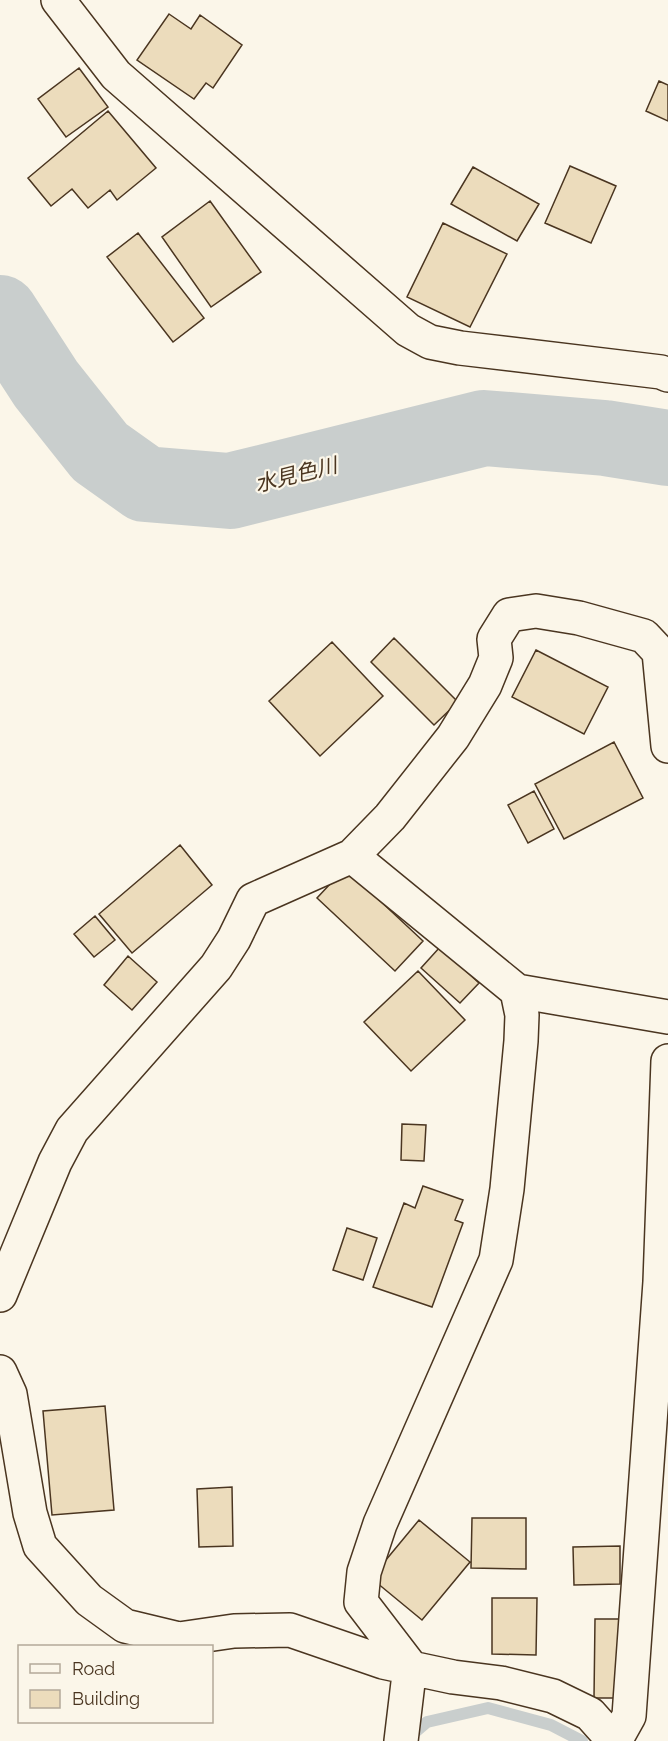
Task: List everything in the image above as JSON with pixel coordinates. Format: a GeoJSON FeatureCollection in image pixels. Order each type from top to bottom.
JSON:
{"type":"FeatureCollection","features":[{"type":"Feature","properties":{"kind":"street"},"geometry":{"type":"LineString","coordinates":[[58,0],[116,75],[408,330],[430,342],[460,348],[661,372],[668,375]]}},
{"type":"Feature","properties":{"kind":"street"},"geometry":{"type":"LineString","coordinates":[[0,1295],[54,1162],[72,1130],[216,967],[234,939],[253,900],[352,856],[390,817],[453,737],[485,685],[496,658],[494,639],[509,615],[537,611],[579,618],[644,636],[659,652],[668,746]]}},
{"type":"Feature","properties":{"kind":"street"},"geometry":{"type":"LineString","coordinates":[[352,856],[517,991],[668,1017]]}},
{"type":"Feature","properties":{"kind":"street"},"geometry":{"type":"LineString","coordinates":[[401,1741],[410,1666],[361,1602],[364,1572],[381,1524],[496,1260],[507,1189],[521,1041],[522,1015],[517,991]]}},
{"type":"Feature","properties":{"kind":"street"},"geometry":{"type":"LineString","coordinates":[[0,1372],[10,1394],[30,1513],[40,1546],[89,1600],[125,1626],[179,1640],[234,1630],[290,1630],[383,1662],[453,1677],[501,1683],[553,1696],[590,1714],[614,1741],[629,1716],[660,1282],[668,1061]]}},
{"type":"Feature","properties":{"kind":"building"},"geometry":{"type":"Polygon","coordinates":[[[169,14],[191,29],[200,15],[242,45],[213,88],[206,83],[194,99],[137,60],[169,14]]]}},
{"type":"Feature","properties":{"kind":"building"},"geometry":{"type":"Polygon","coordinates":[[[79,68],[108,107],[66,137],[38,99],[79,68]]]}},
{"type":"Feature","properties":{"kind":"building"},"geometry":{"type":"Polygon","coordinates":[[[659,81],[668,85],[668,121],[646,111],[659,81]]]}},
{"type":"Feature","properties":{"kind":"building"},"geometry":{"type":"Polygon","coordinates":[[[108,111],[156,168],[117,200],[110,190],[88,208],[72,189],[51,206],[28,178],[108,111]]]}},
{"type":"Feature","properties":{"kind":"building"},"geometry":{"type":"Polygon","coordinates":[[[570,166],[616,186],[591,243],[545,223],[570,166]]]}},
{"type":"Feature","properties":{"kind":"building"},"geometry":{"type":"Polygon","coordinates":[[[473,167],[539,204],[517,241],[451,204],[473,167]]]}},
{"type":"Feature","properties":{"kind":"building"},"geometry":{"type":"Polygon","coordinates":[[[210,201],[261,272],[211,307],[162,237],[210,201]]]}},
{"type":"Feature","properties":{"kind":"building"},"geometry":{"type":"Polygon","coordinates":[[[443,223],[507,254],[470,327],[407,297],[443,223]]]}},
{"type":"Feature","properties":{"kind":"building"},"geometry":{"type":"Polygon","coordinates":[[[138,233],[204,318],[173,342],[107,257],[138,233]]]}},
{"type":"Feature","properties":{"kind":"building"},"geometry":{"type":"Polygon","coordinates":[[[394,638],[458,702],[434,725],[371,662],[394,638]]]}},
{"type":"Feature","properties":{"kind":"building"},"geometry":{"type":"Polygon","coordinates":[[[332,642],[383,696],[320,756],[269,701],[332,642]]]}},
{"type":"Feature","properties":{"kind":"building"},"geometry":{"type":"Polygon","coordinates":[[[536,650],[608,687],[584,734],[512,697],[536,650]]]}},
{"type":"Feature","properties":{"kind":"building"},"geometry":{"type":"Polygon","coordinates":[[[614,742],[643,798],[564,839],[535,784],[614,742]]]}},
{"type":"Feature","properties":{"kind":"building"},"geometry":{"type":"Polygon","coordinates":[[[534,791],[554,829],[528,843],[508,805],[534,791]]]}},
{"type":"Feature","properties":{"kind":"building"},"geometry":{"type":"Polygon","coordinates":[[[180,845],[212,885],[132,953],[99,914],[180,845]]]}},
{"type":"Feature","properties":{"kind":"building"},"geometry":{"type":"Polygon","coordinates":[[[345,868],[423,941],[395,971],[317,898],[345,868]]]}},
{"type":"Feature","properties":{"kind":"building"},"geometry":{"type":"Polygon","coordinates":[[[95,916],[115,940],[94,957],[74,934],[95,916]]]}},
{"type":"Feature","properties":{"kind":"building"},"geometry":{"type":"Polygon","coordinates":[[[440,947],[479,983],[460,1003],[421,968],[440,947]]]}},
{"type":"Feature","properties":{"kind":"building"},"geometry":{"type":"Polygon","coordinates":[[[128,956],[157,982],[132,1010],[104,985],[128,956]]]}},
{"type":"Feature","properties":{"kind":"building"},"geometry":{"type":"Polygon","coordinates":[[[418,971],[465,1020],[411,1071],[364,1022],[418,971]]]}},
{"type":"Feature","properties":{"kind":"building"},"geometry":{"type":"Polygon","coordinates":[[[402,1124],[426,1125],[424,1161],[401,1160],[402,1124]]]}},
{"type":"Feature","properties":{"kind":"building"},"geometry":{"type":"Polygon","coordinates":[[[423,1186],[463,1200],[455,1220],[463,1223],[432,1307],[373,1287],[404,1203],[415,1208],[423,1186]]]}},
{"type":"Feature","properties":{"kind":"building"},"geometry":{"type":"Polygon","coordinates":[[[347,1228],[377,1238],[363,1280],[333,1270],[347,1228]]]}},
{"type":"Feature","properties":{"kind":"building"},"geometry":{"type":"Polygon","coordinates":[[[105,1406],[114,1510],[52,1515],[43,1411],[105,1406]]]}},
{"type":"Feature","properties":{"kind":"building"},"geometry":{"type":"Polygon","coordinates":[[[232,1487],[233,1546],[199,1547],[197,1489],[232,1487]]]}},
{"type":"Feature","properties":{"kind":"building"},"geometry":{"type":"Polygon","coordinates":[[[472,1518],[526,1518],[526,1569],[471,1568],[472,1518]]]}},
{"type":"Feature","properties":{"kind":"building"},"geometry":{"type":"Polygon","coordinates":[[[419,1520],[470,1562],[422,1620],[371,1578],[419,1520]]]}},
{"type":"Feature","properties":{"kind":"building"},"geometry":{"type":"Polygon","coordinates":[[[620,1546],[620,1584],[574,1585],[573,1547],[620,1546]]]}},
{"type":"Feature","properties":{"kind":"building"},"geometry":{"type":"Polygon","coordinates":[[[492,1598],[537,1598],[536,1655],[492,1654],[492,1598]]]}},
{"type":"Feature","properties":{"kind":"building"},"geometry":{"type":"Polygon","coordinates":[[[595,1619],[627,1619],[625,1698],[594,1698],[595,1619]]]}},
{"type":"Feature","properties":{"kind":"waterway","name":"水見色川"},"geometry":{"type":"LineString","coordinates":[[0,313],[46,384],[100,452],[145,484],[230,491],[484,428],[605,438],[668,448]]}},
{"type":"Feature","properties":{"kind":"waterway"},"geometry":{"type":"LineString","coordinates":[[408,1738],[427,1722],[488,1708],[551,1725],[582,1741]]}}]}
